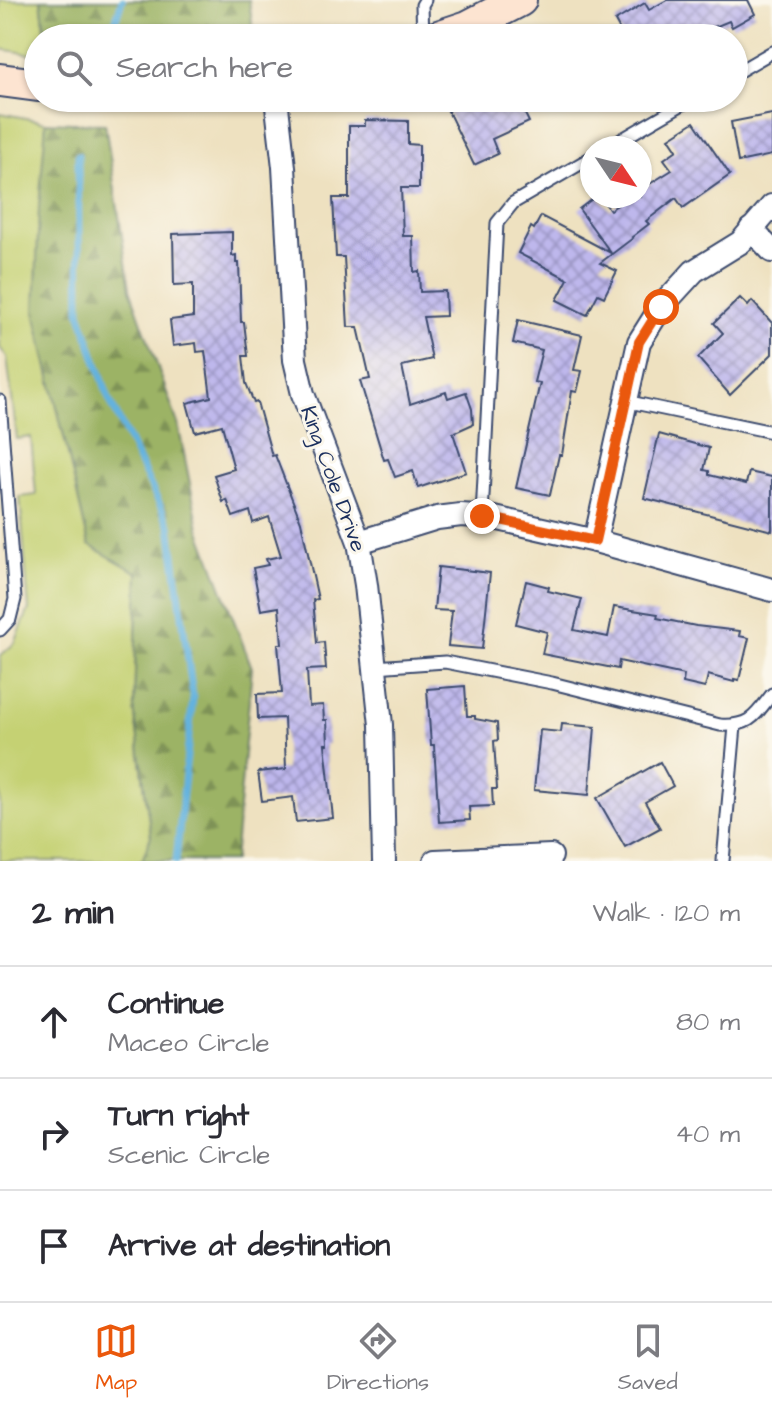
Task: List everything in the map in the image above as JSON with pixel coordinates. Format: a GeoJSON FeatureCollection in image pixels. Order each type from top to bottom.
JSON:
{"type":"FeatureCollection","features":[{"type":"Feature","properties":{"kind":"street"},"geometry":{"type":"LineString","coordinates":[[474,24],[520,0]]}},
{"type":"Feature","properties":{"kind":"street"},"geometry":{"type":"LineString","coordinates":[[0,80],[24,83]]}},
{"type":"Feature","properties":{"kind":"street","name":"King Cole Drive"},"geometry":{"type":"LineString","coordinates":[[278,112],[284,167],[295,360],[303,394],[359,542],[381,725],[384,861]]}},
{"type":"Feature","properties":{"kind":"street"},"geometry":{"type":"LineString","coordinates":[[595,541],[639,342],[661,307],[694,271],[741,242],[772,206]]}},
{"type":"Feature","properties":{"kind":"street"},"geometry":{"type":"LineString","coordinates":[[751,229],[772,251]]}},
{"type":"Feature","properties":{"kind":"street"},"geometry":{"type":"LineString","coordinates":[[359,542],[437,518],[482,516],[595,541],[772,590]]}},
{"type":"Feature","properties":{"kind":"street"},"geometry":{"type":"LineString","coordinates":[[435,861],[551,856]]}},
{"type":"Feature","properties":{"kind":"lane"},"geometry":{"type":"LineString","coordinates":[[423,24],[422,5],[425,0]]}},
{"type":"Feature","properties":{"kind":"lane"},"geometry":{"type":"LineString","coordinates":[[748,66],[772,52]]}},
{"type":"Feature","properties":{"kind":"lane"},"geometry":{"type":"LineString","coordinates":[[628,136],[669,112]]}},
{"type":"Feature","properties":{"kind":"lane"},"geometry":{"type":"LineString","coordinates":[[482,516],[497,223],[513,203],[580,164]]}},
{"type":"Feature","properties":{"kind":"lane"},"geometry":{"type":"LineString","coordinates":[[0,401],[15,599],[10,619],[0,630]]}},
{"type":"Feature","properties":{"kind":"lane"},"geometry":{"type":"LineString","coordinates":[[624,401],[772,432]]}},
{"type":"Feature","properties":{"kind":"lane"},"geometry":{"type":"LineString","coordinates":[[375,667],[445,662],[552,683],[720,725],[735,726],[753,719],[772,694]]}},
{"type":"Feature","properties":{"kind":"lane"},"geometry":{"type":"LineString","coordinates":[[723,861],[735,726]]}},
{"type":"Feature","properties":{"kind":"green space"},"geometry":{"type":"Polygon","coordinates":[[[0,0],[41,0],[44,24],[24,24],[24,53],[0,49],[0,0]]]}},
{"type":"Feature","properties":{"kind":"green space"},"geometry":{"type":"Polygon","coordinates":[[[41,0],[249,0],[252,24],[44,24],[41,0]]]}},
{"type":"Feature","properties":{"kind":"green space"},"geometry":{"type":"Polygon","coordinates":[[[0,113],[46,122],[35,312],[89,544],[138,573],[134,708],[151,836],[142,861],[0,861],[0,656],[15,643],[29,609],[20,497],[36,495],[31,437],[17,439],[7,357],[0,348],[0,113]]]}},
{"type":"Feature","properties":{"kind":"green space"},"geometry":{"type":"Polygon","coordinates":[[[46,122],[105,124],[130,289],[178,424],[199,528],[252,668],[234,861],[142,861],[151,836],[134,708],[138,573],[89,545],[35,312],[46,122]]]}},
{"type":"Feature","properties":{"kind":"building"},"geometry":{"type":"Polygon","coordinates":[[[667,0],[748,0],[755,14],[737,24],[729,21],[722,24],[617,24],[615,21],[645,3],[649,10],[667,0]]]}},
{"type":"Feature","properties":{"kind":"building"},"geometry":{"type":"Polygon","coordinates":[[[448,112],[529,112],[525,114],[529,122],[492,139],[498,154],[474,165],[448,112]]]}},
{"type":"Feature","properties":{"kind":"building"},"geometry":{"type":"Polygon","coordinates":[[[772,114],[772,155],[738,162],[731,122],[772,114]]]}},
{"type":"Feature","properties":{"kind":"building"},"geometry":{"type":"Polygon","coordinates":[[[365,120],[408,121],[408,144],[419,145],[419,188],[401,188],[403,236],[413,236],[414,272],[419,271],[420,292],[445,291],[446,316],[423,317],[432,359],[402,366],[410,404],[446,392],[448,398],[466,392],[472,409],[473,424],[453,433],[466,472],[418,488],[413,471],[395,477],[388,459],[384,460],[360,381],[370,379],[358,327],[348,327],[344,257],[336,257],[333,198],[349,198],[349,126],[365,126],[365,120]]]}},
{"type":"Feature","properties":{"kind":"building"},"geometry":{"type":"Polygon","coordinates":[[[694,122],[730,175],[683,208],[676,198],[646,221],[649,224],[633,238],[600,263],[617,271],[604,297],[598,294],[587,315],[557,300],[568,279],[518,253],[531,227],[534,229],[541,216],[611,253],[579,209],[652,208],[652,182],[672,170],[664,159],[677,150],[669,138],[694,122]]]}},
{"type":"Feature","properties":{"kind":"building"},"geometry":{"type":"Polygon","coordinates":[[[232,232],[232,256],[236,255],[236,263],[239,263],[241,322],[244,322],[248,356],[243,356],[246,383],[254,403],[257,402],[272,456],[275,455],[301,522],[318,599],[313,600],[317,643],[324,642],[326,669],[307,670],[309,706],[323,705],[324,720],[327,720],[328,744],[325,744],[333,818],[296,822],[293,797],[262,801],[258,772],[286,769],[284,718],[258,719],[257,694],[282,693],[278,644],[282,644],[279,607],[261,610],[253,568],[268,565],[266,559],[281,556],[269,517],[253,523],[250,511],[233,517],[227,500],[223,502],[214,475],[234,469],[222,425],[195,432],[187,403],[211,397],[205,351],[197,352],[196,343],[173,346],[170,320],[193,317],[193,284],[174,285],[173,234],[232,232]]]}},
{"type":"Feature","properties":{"kind":"building"},"geometry":{"type":"Polygon","coordinates":[[[740,298],[748,306],[752,301],[772,323],[772,354],[730,395],[698,358],[723,333],[714,323],[740,298]]]}},
{"type":"Feature","properties":{"kind":"building"},"geometry":{"type":"Polygon","coordinates":[[[518,320],[582,335],[574,370],[582,371],[577,392],[572,391],[562,455],[559,455],[550,495],[516,488],[540,383],[534,382],[542,350],[513,343],[518,320]]]}},
{"type":"Feature","properties":{"kind":"building"},"geometry":{"type":"Polygon","coordinates":[[[659,434],[709,448],[704,470],[709,471],[709,475],[746,484],[749,472],[772,477],[772,531],[644,498],[659,434]]]}},
{"type":"Feature","properties":{"kind":"building"},"geometry":{"type":"Polygon","coordinates":[[[438,567],[490,573],[482,649],[448,646],[452,611],[434,610],[438,567]]]}},
{"type":"Feature","properties":{"kind":"building"},"geometry":{"type":"Polygon","coordinates":[[[526,581],[549,587],[548,591],[582,599],[574,630],[608,637],[614,607],[658,614],[657,618],[696,626],[740,631],[739,636],[749,638],[739,680],[734,679],[734,682],[708,675],[705,688],[683,683],[684,675],[619,661],[618,669],[542,654],[547,632],[516,624],[526,581]]]}},
{"type":"Feature","properties":{"kind":"building"},"geometry":{"type":"Polygon","coordinates":[[[465,686],[467,716],[497,723],[498,740],[494,741],[497,789],[492,789],[493,806],[469,807],[470,820],[439,822],[427,689],[465,686]]]}},
{"type":"Feature","properties":{"kind":"building"},"geometry":{"type":"Polygon","coordinates":[[[562,724],[595,727],[589,795],[534,790],[540,730],[561,732],[562,724]]]}},
{"type":"Feature","properties":{"kind":"building"},"geometry":{"type":"Polygon","coordinates":[[[660,762],[673,786],[645,802],[660,828],[625,847],[597,798],[660,762]]]}},
{"type":"Feature","properties":{"kind":"waterway"},"geometry":{"type":"LineString","coordinates":[[114,24],[122,0]]}},
{"type":"Feature","properties":{"kind":"waterway"},"geometry":{"type":"LineString","coordinates":[[78,155],[80,312],[109,399],[170,526],[193,697],[176,861]]}},
{"type":"Feature","properties":{"kind":"route"},"geometry":{"type":"LineString","coordinates":[[482,516],[595,541],[639,342],[661,307]]}}]}
